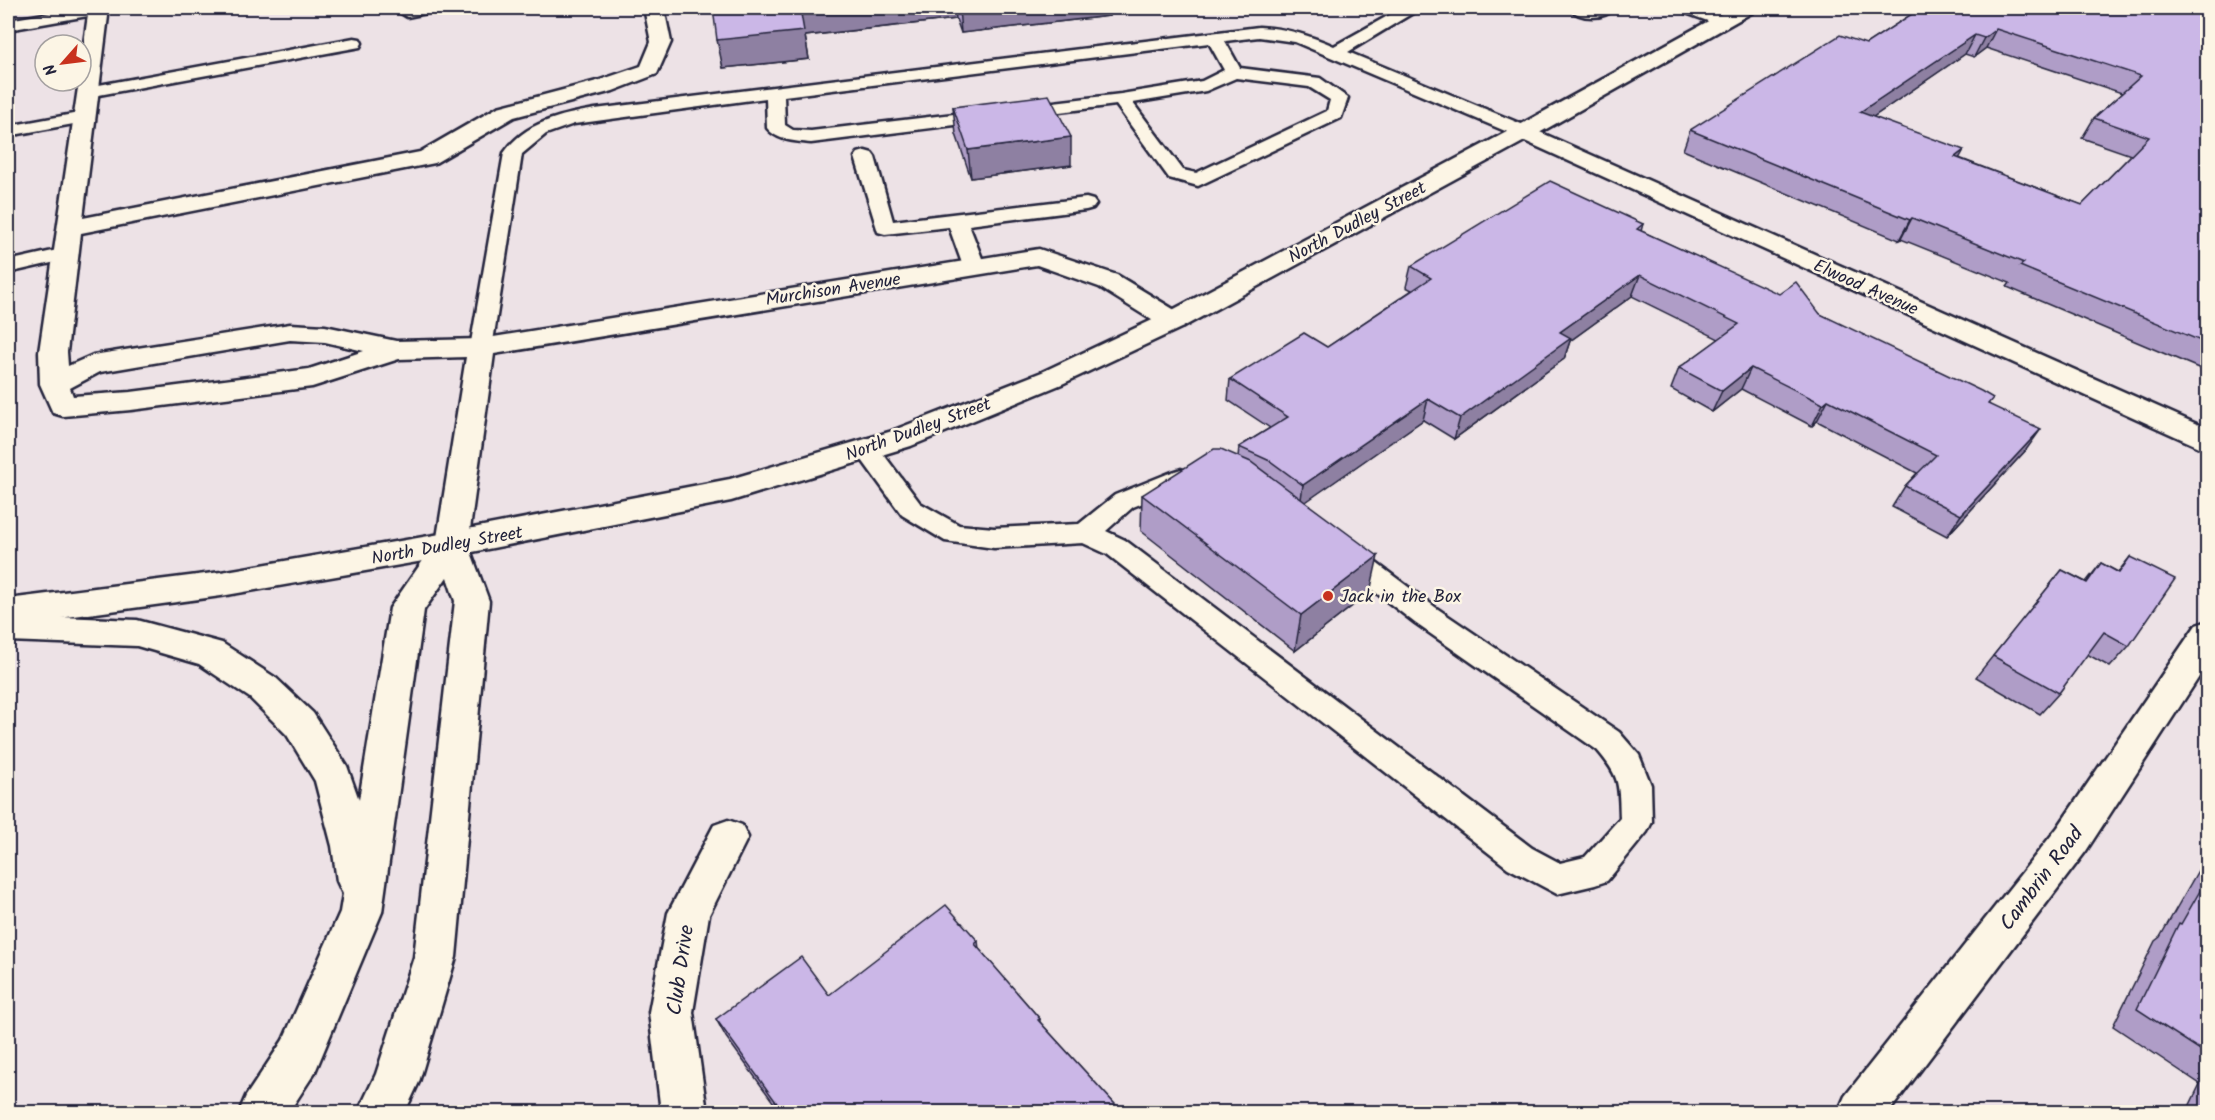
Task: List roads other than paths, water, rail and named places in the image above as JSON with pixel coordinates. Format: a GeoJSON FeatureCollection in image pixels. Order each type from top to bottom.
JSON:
{"type":"FeatureCollection","features":[{"type":"Feature","properties":{"kind":"main road"},"geometry":{"type":"LineString","coordinates":[[93,54],[99,8]]}},
{"type":"Feature","properties":{"kind":"main road"},"geometry":{"type":"LineString","coordinates":[[70,228],[427,158],[506,112],[605,86],[650,70],[661,42],[654,8]]}},
{"type":"Feature","properties":{"kind":"main road","name":"North Dudley Street"},"geometry":{"type":"LineString","coordinates":[[8,612],[221,584],[452,544],[731,490],[900,439],[1052,378],[1173,321],[1524,132],[1746,8]]}},
{"type":"Feature","properties":{"kind":"main road"},"geometry":{"type":"LineString","coordinates":[[88,93],[53,352],[54,384],[63,406],[131,401],[312,378],[396,350]]}},
{"type":"Feature","properties":{"kind":"main road","name":"Elwood Avenue"},"geometry":{"type":"LineString","coordinates":[[1524,132],[2208,441]]}},
{"type":"Feature","properties":{"kind":"main road","name":"Murchison Avenue"},"geometry":{"type":"LineString","coordinates":[[396,350],[481,348],[1039,257],[1108,281],[1173,321]]}},
{"type":"Feature","properties":{"kind":"main road"},"geometry":{"type":"LineString","coordinates":[[54,384],[93,364],[290,332],[325,334],[396,350]]}},
{"type":"Feature","properties":{"kind":"main road"},"geometry":{"type":"LineString","coordinates":[[227,389],[252,337]]}},
{"type":"Feature","properties":{"kind":"main road"},"geometry":{"type":"LineString","coordinates":[[262,1113],[299,1056],[361,912],[407,608],[452,544],[481,348]]}},
{"type":"Feature","properties":{"kind":"main road"},"geometry":{"type":"LineString","coordinates":[[381,1113],[396,1082],[435,957],[472,601],[452,544]]}},
{"type":"Feature","properties":{"kind":"main road"},"geometry":{"type":"LineString","coordinates":[[8,628],[137,633],[210,653],[262,688],[300,724],[333,777],[352,846],[361,912]]}},
{"type":"Feature","properties":{"kind":"main road","name":"Cambrin Road"},"geometry":{"type":"LineString","coordinates":[[1861,1113],[2072,839],[2208,634]]}},
{"type":"Feature","properties":{"kind":"main road","name":"Club Drive"},"geometry":{"type":"LineString","coordinates":[[684,1113],[671,1012],[688,913],[728,837]]}},
{"type":"Feature","properties":{"kind":"lane"},"geometry":{"type":"LineString","coordinates":[[8,25],[99,8]]}},
{"type":"Feature","properties":{"kind":"lane"},"geometry":{"type":"LineString","coordinates":[[407,12],[431,8]]}},
{"type":"Feature","properties":{"kind":"lane"},"geometry":{"type":"LineString","coordinates":[[1335,52],[1413,8]]}},
{"type":"Feature","properties":{"kind":"lane"},"geometry":{"type":"LineString","coordinates":[[1577,8],[1591,13],[1606,8]]}},
{"type":"Feature","properties":{"kind":"lane"},"geometry":{"type":"LineString","coordinates":[[1686,8],[1722,21]]}},
{"type":"Feature","properties":{"kind":"lane"},"geometry":{"type":"LineString","coordinates":[[481,348],[513,153],[523,139],[563,120],[595,114],[1259,32],[1280,33],[1301,38],[1524,132]]}},
{"type":"Feature","properties":{"kind":"lane"},"geometry":{"type":"LineString","coordinates":[[1215,38],[1234,72]]}},
{"type":"Feature","properties":{"kind":"lane"},"geometry":{"type":"LineString","coordinates":[[93,91],[354,43]]}},
{"type":"Feature","properties":{"kind":"lane"},"geometry":{"type":"LineString","coordinates":[[775,93],[776,128],[789,135],[811,137],[1121,99],[1206,86],[1234,72],[1314,82],[1339,98],[1335,114],[1198,180],[1176,174],[1121,99]]}},
{"type":"Feature","properties":{"kind":"lane"},"geometry":{"type":"LineString","coordinates":[[8,131],[84,117]]}},
{"type":"Feature","properties":{"kind":"lane"},"geometry":{"type":"LineString","coordinates":[[865,158],[885,228],[1086,204]]}},
{"type":"Feature","properties":{"kind":"lane"},"geometry":{"type":"LineString","coordinates":[[957,220],[974,266]]}},
{"type":"Feature","properties":{"kind":"lane"},"geometry":{"type":"LineString","coordinates":[[8,267],[66,254]]}},
{"type":"Feature","properties":{"kind":"lane"},"geometry":{"type":"LineString","coordinates":[[866,449],[911,509],[954,534],[994,538],[1086,533],[1116,547],[1520,858],[1557,879],[1595,870],[1636,822],[1635,784],[1628,764],[1608,741],[1425,615],[1323,538]]}},
{"type":"Feature","properties":{"kind":"lane"},"geometry":{"type":"LineString","coordinates":[[1086,533],[1124,501],[1191,474],[1211,474]]}},
{"type":"Feature","properties":{"kind":"place","name":"Jack in the Box"},"geometry":{"type":"Point","coordinates":[1328,596]}}]}
